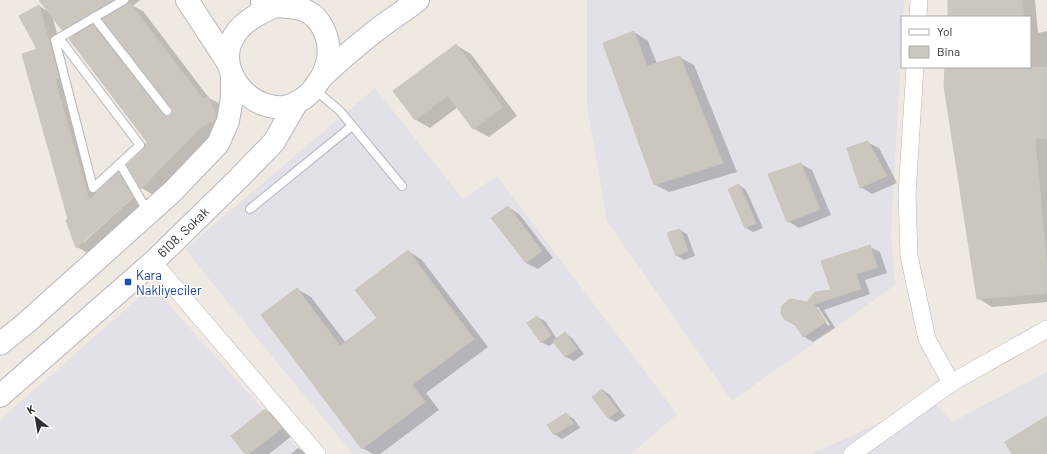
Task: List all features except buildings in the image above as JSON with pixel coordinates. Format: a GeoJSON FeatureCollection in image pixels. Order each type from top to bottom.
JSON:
{"type":"FeatureCollection","features":[{"type":"Feature","properties":{"kind":"main road"},"geometry":{"type":"LineString","coordinates":[[186,0],[243,91],[254,100],[270,106],[284,107],[297,102],[310,92],[318,82],[374,32],[418,0]]}},
{"type":"Feature","properties":{"kind":"main road"},"geometry":{"type":"LineString","coordinates":[[0,344],[26,324],[172,192],[218,144],[228,121],[232,97],[228,51],[234,36],[246,22],[262,12],[283,3],[314,15],[322,26],[328,41],[328,59],[318,82]]}},
{"type":"Feature","properties":{"kind":"main road","name":"6108. Sokak"},"geometry":{"type":"LineString","coordinates":[[0,396],[152,262],[237,180],[274,142],[297,102]]}},
{"type":"Feature","properties":{"kind":"street"},"geometry":{"type":"LineString","coordinates":[[918,16],[919,0]]}},
{"type":"Feature","properties":{"kind":"street"},"geometry":{"type":"LineString","coordinates":[[915,68],[908,194],[909,256],[928,339],[951,383]]}},
{"type":"Feature","properties":{"kind":"street"},"geometry":{"type":"LineString","coordinates":[[152,262],[317,454]]}},
{"type":"Feature","properties":{"kind":"street"},"geometry":{"type":"LineString","coordinates":[[852,454],[951,383],[1047,329]]}},
{"type":"Feature","properties":{"kind":"lane"},"geometry":{"type":"LineString","coordinates":[[59,38],[140,145],[93,188],[56,40],[59,38],[94,17],[124,0]]}},
{"type":"Feature","properties":{"kind":"lane"},"geometry":{"type":"LineString","coordinates":[[94,17],[168,111]]}},
{"type":"Feature","properties":{"kind":"lane"},"geometry":{"type":"LineString","coordinates":[[318,82],[402,186]]}},
{"type":"Feature","properties":{"kind":"lane"},"geometry":{"type":"LineString","coordinates":[[250,209],[352,126]]}},
{"type":"Feature","properties":{"kind":"lane"},"geometry":{"type":"LineString","coordinates":[[120,164],[149,212]]}},
{"type":"Feature","properties":{"kind":"shaded area"},"geometry":{"type":"Polygon","coordinates":[[[587,0],[904,0],[903,16],[901,16],[901,54],[891,235],[895,285],[732,401],[607,221],[587,107],[587,0]]]}},
{"type":"Feature","properties":{"kind":"shaded area"},"geometry":{"type":"Polygon","coordinates":[[[375,88],[463,199],[497,176],[677,414],[631,454],[353,454],[185,249],[375,88]]]}},
{"type":"Feature","properties":{"kind":"shaded area"},"geometry":{"type":"Polygon","coordinates":[[[152,286],[303,454],[0,454],[0,420],[152,286]]]}},
{"type":"Feature","properties":{"kind":"shaded area"},"geometry":{"type":"Polygon","coordinates":[[[1047,372],[1047,454],[812,454],[931,399],[952,422],[1047,372]]]}},
{"type":"Feature","properties":{"kind":"place","name":"Kara Nakliyeciler"},"geometry":{"type":"Point","coordinates":[128,282]}}]}
